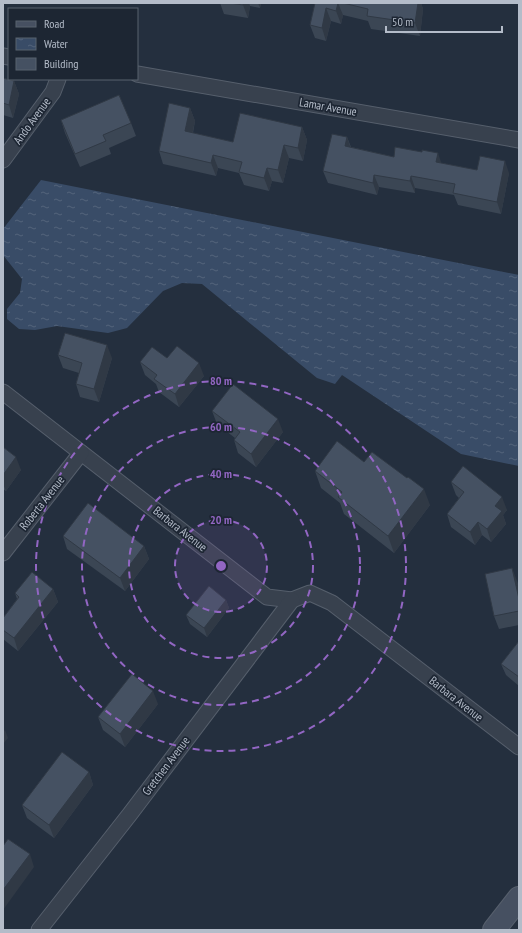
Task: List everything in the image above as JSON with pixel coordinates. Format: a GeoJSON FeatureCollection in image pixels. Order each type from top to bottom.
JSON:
{"type":"FeatureCollection","features":[{"type":"Feature","properties":{"kind":"main road"},"geometry":{"type":"LineString","coordinates":[[494,930],[519,898]]}},
{"type":"Feature","properties":{"kind":"street","name":"Lamar Avenue"},"geometry":{"type":"LineString","coordinates":[[138,74],[519,140]]}},
{"type":"Feature","properties":{"kind":"street","name":"Ando Avenue"},"geometry":{"type":"LineString","coordinates":[[3,160],[53,92],[58,80]]}},
{"type":"Feature","properties":{"kind":"street","name":"Barbara Avenue"},"geometry":{"type":"LineString","coordinates":[[3,392],[268,597],[292,600],[310,593],[332,603],[519,747]]}},
{"type":"Feature","properties":{"kind":"street","name":"Roberta Avenue"},"geometry":{"type":"LineString","coordinates":[[3,553],[81,453]]}},
{"type":"Feature","properties":{"kind":"street","name":"Gretchen Avenue"},"geometry":{"type":"LineString","coordinates":[[39,930],[130,814],[292,600]]}},
{"type":"Feature","properties":{"kind":"water"},"geometry":{"type":"Polygon","coordinates":[[[41,180],[519,275],[519,466],[461,454],[342,375],[335,384],[317,378],[202,284],[182,283],[163,291],[127,328],[108,333],[57,326],[35,330],[19,329],[7,319],[7,309],[20,293],[22,279],[3,255],[3,229],[41,180]]]}},
{"type":"Feature","properties":{"kind":"building"},"geometry":{"type":"Polygon","coordinates":[[[230,3],[243,3],[243,5],[230,3]]]}},
{"type":"Feature","properties":{"kind":"building"},"geometry":{"type":"Polygon","coordinates":[[[315,3],[338,3],[336,11],[326,8],[322,28],[310,25],[315,3]]]}},
{"type":"Feature","properties":{"kind":"building"},"geometry":{"type":"Polygon","coordinates":[[[343,3],[418,3],[415,23],[367,16],[368,9],[343,3]]]}},
{"type":"Feature","properties":{"kind":"building"},"geometry":{"type":"Polygon","coordinates":[[[3,78],[14,81],[9,105],[3,103],[3,78]]]}},
{"type":"Feature","properties":{"kind":"building"},"geometry":{"type":"Polygon","coordinates":[[[119,95],[131,123],[103,135],[106,141],[75,154],[61,120],[119,95]]]}},
{"type":"Feature","properties":{"kind":"building"},"geometry":{"type":"Polygon","coordinates":[[[169,103],[190,108],[185,131],[233,142],[240,113],[302,127],[298,148],[284,145],[278,170],[267,168],[264,178],[239,172],[242,162],[213,155],[211,163],[159,151],[169,103]]]}},
{"type":"Feature","properties":{"kind":"building"},"geometry":{"type":"Polygon","coordinates":[[[332,134],[347,137],[345,146],[394,157],[395,147],[422,152],[422,150],[438,153],[436,162],[477,170],[480,156],[505,161],[497,202],[453,193],[455,184],[411,176],[410,181],[374,175],[373,183],[323,171],[332,134]]]}},
{"type":"Feature","properties":{"kind":"building"},"geometry":{"type":"Polygon","coordinates":[[[65,333],[107,345],[94,389],[76,384],[82,363],[58,355],[65,333]]]}},
{"type":"Feature","properties":{"kind":"building"},"geometry":{"type":"Polygon","coordinates":[[[177,346],[199,363],[175,394],[154,379],[157,375],[140,362],[152,347],[167,358],[177,346]]]}},
{"type":"Feature","properties":{"kind":"building"},"geometry":{"type":"Polygon","coordinates":[[[233,384],[278,419],[251,454],[234,440],[240,432],[212,411],[233,384]]]}},
{"type":"Feature","properties":{"kind":"building"},"geometry":{"type":"Polygon","coordinates":[[[337,441],[364,462],[372,452],[424,489],[388,536],[338,497],[342,492],[315,471],[337,441]]]}},
{"type":"Feature","properties":{"kind":"building"},"geometry":{"type":"Polygon","coordinates":[[[3,447],[16,457],[3,475],[3,447]]]}},
{"type":"Feature","properties":{"kind":"building"},"geometry":{"type":"Polygon","coordinates":[[[463,466],[502,497],[495,506],[502,511],[487,529],[478,522],[470,532],[447,514],[464,492],[451,482],[463,466]]]}},
{"type":"Feature","properties":{"kind":"building"},"geometry":{"type":"Polygon","coordinates":[[[88,503],[144,546],[120,578],[63,536],[88,503]]]}},
{"type":"Feature","properties":{"kind":"building"},"geometry":{"type":"Polygon","coordinates":[[[512,568],[519,599],[519,611],[494,616],[485,574],[512,568]]]}},
{"type":"Feature","properties":{"kind":"building"},"geometry":{"type":"Polygon","coordinates":[[[32,572],[53,589],[14,638],[3,630],[3,618],[19,597],[15,593],[32,572]]]}},
{"type":"Feature","properties":{"kind":"building"},"geometry":{"type":"Polygon","coordinates":[[[209,586],[226,600],[204,628],[186,615],[209,586]]]}},
{"type":"Feature","properties":{"kind":"building"},"geometry":{"type":"Polygon","coordinates":[[[519,641],[519,677],[501,664],[519,641]]]}},
{"type":"Feature","properties":{"kind":"building"},"geometry":{"type":"Polygon","coordinates":[[[132,674],[153,691],[120,734],[98,717],[132,674]]]}},
{"type":"Feature","properties":{"kind":"building"},"geometry":{"type":"Polygon","coordinates":[[[62,752],[89,772],[49,825],[22,805],[62,752]]]}},
{"type":"Feature","properties":{"kind":"building"},"geometry":{"type":"Polygon","coordinates":[[[8,839],[30,854],[3,890],[3,846],[8,839]]]}}]}
